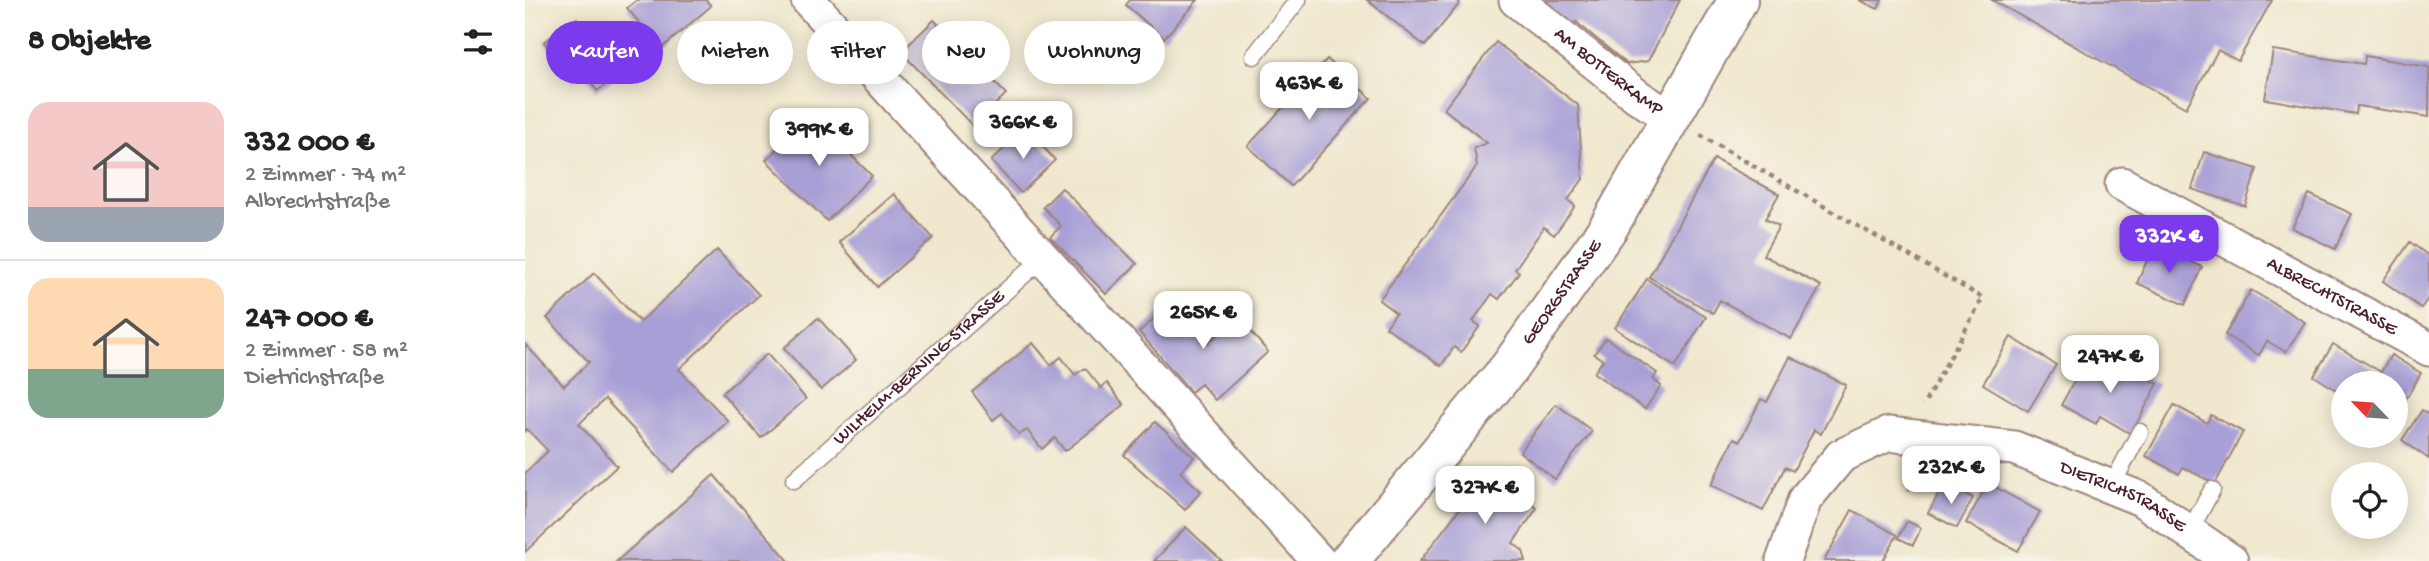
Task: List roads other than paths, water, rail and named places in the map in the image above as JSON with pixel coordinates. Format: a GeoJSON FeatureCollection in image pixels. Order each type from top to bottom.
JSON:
{"type":"FeatureCollection","features":[{"type":"Feature","properties":{"kind":"main road","name":"GEORGSTRASSE"},"geometry":{"type":"LineString","coordinates":[[1349,561],[1509,368],[1608,228],[1738,0]]}},
{"type":"Feature","properties":{"kind":"street"},"geometry":{"type":"LineString","coordinates":[[808,0],[1319,561]]}},
{"type":"Feature","properties":{"kind":"street","name":"AM BOTTERKAMP"},"geometry":{"type":"LineString","coordinates":[[1516,0],[1637,96],[1669,117]]}},
{"type":"Feature","properties":{"kind":"street","name":"ALBRECHTSTRASSE"},"geometry":{"type":"LineString","coordinates":[[2122,184],[2429,349]]}},
{"type":"Feature","properties":{"kind":"street","name":"DIETRICHSTRASSE"},"geometry":{"type":"LineString","coordinates":[[1783,561],[1805,499],[1841,456],[1888,434],[2014,447],[2141,499],[2231,561]]}},
{"type":"Feature","properties":{"kind":"lane"},"geometry":{"type":"LineString","coordinates":[[1254,56],[1298,0]]}},
{"type":"Feature","properties":{"kind":"lane","name":"WILHELM-BERNING-STRASSE"},"geometry":{"type":"LineString","coordinates":[[794,480],[1044,257]]}},
{"type":"Feature","properties":{"kind":"lane"},"geometry":{"type":"LineString","coordinates":[[2111,487],[2140,432]]}},
{"type":"Feature","properties":{"kind":"lane"},"geometry":{"type":"LineString","coordinates":[[2189,532],[2213,490]]}}]}
